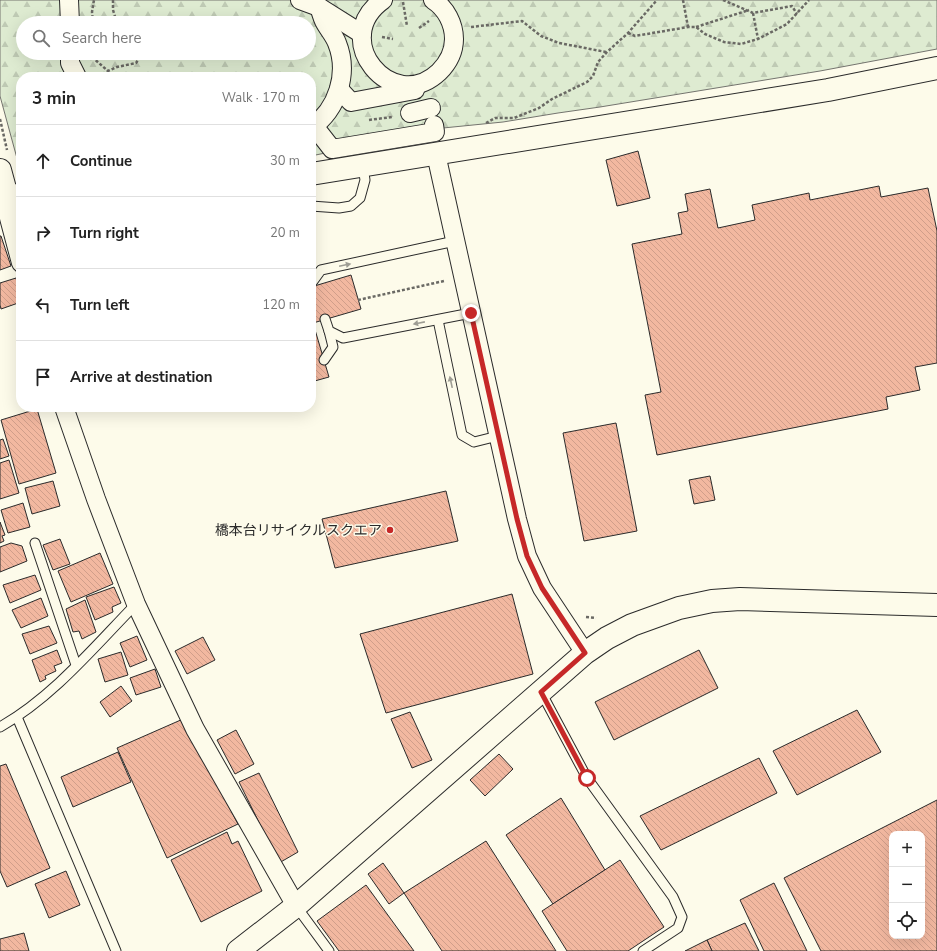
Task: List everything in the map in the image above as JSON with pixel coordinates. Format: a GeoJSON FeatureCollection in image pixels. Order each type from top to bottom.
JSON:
{"type":"FeatureCollection","features":[{"type":"Feature","properties":{"kind":"street"},"geometry":{"type":"LineString","coordinates":[[69,0],[70,16]]}},
{"type":"Feature","properties":{"kind":"street"},"geometry":{"type":"LineString","coordinates":[[300,0],[319,7],[362,34]]}},
{"type":"Feature","properties":{"kind":"street"},"geometry":{"type":"LineString","coordinates":[[384,0],[377,4],[365,23],[362,34],[362,44],[365,55],[376,72],[395,83],[405,84],[418,105]]}},
{"type":"Feature","properties":{"kind":"street"},"geometry":{"type":"LineString","coordinates":[[316,131],[332,149],[418,105],[435,76],[449,60],[453,50],[453,29],[445,3]]}},
{"type":"Feature","properties":{"kind":"street"},"geometry":{"type":"LineString","coordinates":[[316,124],[327,114],[339,89],[341,79],[340,54],[336,42],[319,7]]}},
{"type":"Feature","properties":{"kind":"street"},"geometry":{"type":"LineString","coordinates":[[70,60],[74,72]]}},
{"type":"Feature","properties":{"kind":"street"},"geometry":{"type":"LineString","coordinates":[[316,173],[828,90],[937,68]]}},
{"type":"Feature","properties":{"kind":"street"},"geometry":{"type":"LineString","coordinates":[[339,89],[351,102],[418,105]]}},
{"type":"Feature","properties":{"kind":"street"},"geometry":{"type":"LineString","coordinates":[[436,154],[498,436],[527,556],[542,588],[585,653]]}},
{"type":"Feature","properties":{"kind":"street"},"geometry":{"type":"LineString","coordinates":[[0,170],[9,196],[5,219],[16,249]]}},
{"type":"Feature","properties":{"kind":"street"},"geometry":{"type":"LineString","coordinates":[[66,412],[96,499],[136,604],[195,729],[296,906]]}},
{"type":"Feature","properties":{"kind":"street"},"geometry":{"type":"LineString","coordinates":[[238,951],[296,906],[585,653],[607,638],[632,625],[679,608],[712,601],[740,599],[937,605]]}},
{"type":"Feature","properties":{"kind":"lane"},"geometry":{"type":"LineString","coordinates":[[316,206],[339,208],[351,206],[360,198],[365,180],[362,167]]}},
{"type":"Feature","properties":{"kind":"lane"},"geometry":{"type":"LineString","coordinates":[[316,276],[321,270],[455,241]]}},
{"type":"Feature","properties":{"kind":"lane"},"geometry":{"type":"LineString","coordinates":[[328,331],[343,338],[471,313]]}},
{"type":"Feature","properties":{"kind":"lane"},"geometry":{"type":"LineString","coordinates":[[324,360],[333,347],[325,319]]}},
{"type":"Feature","properties":{"kind":"lane"},"geometry":{"type":"LineString","coordinates":[[438,320],[462,435],[474,442],[498,436]]}},
{"type":"Feature","properties":{"kind":"lane"},"geometry":{"type":"LineString","coordinates":[[35,543],[76,666]]}},
{"type":"Feature","properties":{"kind":"lane"},"geometry":{"type":"LineString","coordinates":[[0,727],[17,717],[60,682],[136,604]]}},
{"type":"Feature","properties":{"kind":"lane"},"geometry":{"type":"LineString","coordinates":[[541,692],[587,778],[673,897],[682,917],[678,928],[643,951]]}},
{"type":"Feature","properties":{"kind":"lane"},"geometry":{"type":"LineString","coordinates":[[17,717],[116,951]]}},
{"type":"Feature","properties":{"kind":"lane"},"geometry":{"type":"LineString","coordinates":[[296,906],[329,951]]}},
{"type":"Feature","properties":{"kind":"path"},"geometry":{"type":"LineString","coordinates":[[92,16],[94,0]]}},
{"type":"Feature","properties":{"kind":"path"},"geometry":{"type":"LineString","coordinates":[[113,0],[115,16]]}},
{"type":"Feature","properties":{"kind":"path"},"geometry":{"type":"LineString","coordinates":[[402,0],[408,26]]}},
{"type":"Feature","properties":{"kind":"path"},"geometry":{"type":"LineString","coordinates":[[483,124],[495,118],[514,118],[538,108],[552,99],[586,82],[593,76],[598,62],[628,33],[657,0]]}},
{"type":"Feature","properties":{"kind":"path"},"geometry":{"type":"LineString","coordinates":[[683,0],[688,27]]}},
{"type":"Feature","properties":{"kind":"path"},"geometry":{"type":"LineString","coordinates":[[723,0],[753,13],[758,39]]}},
{"type":"Feature","properties":{"kind":"path"},"geometry":{"type":"LineString","coordinates":[[696,27],[706,34],[724,42],[741,44],[758,39],[787,24],[809,0]]}},
{"type":"Feature","properties":{"kind":"path"},"geometry":{"type":"LineString","coordinates":[[753,13],[792,6],[797,14]]}},
{"type":"Feature","properties":{"kind":"path"},"geometry":{"type":"LineString","coordinates":[[628,33],[635,36],[696,27],[749,10]]}},
{"type":"Feature","properties":{"kind":"path"},"geometry":{"type":"LineString","coordinates":[[453,29],[522,21],[541,36],[559,43],[607,52]]}},
{"type":"Feature","properties":{"kind":"path"},"geometry":{"type":"LineString","coordinates":[[95,60],[108,71],[117,67],[136,63],[138,60]]}},
{"type":"Feature","properties":{"kind":"path"},"geometry":{"type":"LineString","coordinates":[[358,300],[451,280]]}},
{"type":"Feature","properties":{"kind":"path"},"geometry":{"type":"LineString","coordinates":[[579,615],[598,618]]}},
{"type":"Feature","properties":{"kind":"green space"},"geometry":{"type":"Polygon","coordinates":[[[0,0],[937,0],[937,49],[820,71],[600,107],[503,122],[443,128],[316,155],[316,72],[16,72],[16,155],[0,96],[0,0]]]}},
{"type":"Feature","properties":{"kind":"building"},"geometry":{"type":"Polygon","coordinates":[[[638,151],[650,198],[617,206],[606,160],[638,151]]]}},
{"type":"Feature","properties":{"kind":"building"},"geometry":{"type":"Polygon","coordinates":[[[879,186],[881,197],[928,188],[937,231],[937,363],[915,367],[920,390],[886,397],[888,409],[657,455],[645,395],[661,392],[632,244],[682,234],[678,213],[688,211],[685,194],[710,189],[718,228],[755,220],[752,205],[809,193],[810,200],[879,186]]]}},
{"type":"Feature","properties":{"kind":"building"},"geometry":{"type":"Polygon","coordinates":[[[0,236],[11,266],[0,270],[0,236]]]}},
{"type":"Feature","properties":{"kind":"building"},"geometry":{"type":"Polygon","coordinates":[[[351,275],[361,309],[316,322],[316,286],[351,275]]]}},
{"type":"Feature","properties":{"kind":"building"},"geometry":{"type":"Polygon","coordinates":[[[16,278],[16,304],[1,309],[0,283],[16,278]]]}},
{"type":"Feature","properties":{"kind":"building"},"geometry":{"type":"Polygon","coordinates":[[[316,333],[329,377],[316,381],[316,333]]]}},
{"type":"Feature","properties":{"kind":"building"},"geometry":{"type":"Polygon","coordinates":[[[27,412],[38,412],[56,473],[19,484],[1,420],[27,412]]]}},
{"type":"Feature","properties":{"kind":"building"},"geometry":{"type":"Polygon","coordinates":[[[616,423],[637,531],[584,541],[563,433],[616,423]]]}},
{"type":"Feature","properties":{"kind":"building"},"geometry":{"type":"Polygon","coordinates":[[[3,439],[9,456],[0,459],[0,440],[3,439]]]}},
{"type":"Feature","properties":{"kind":"building"},"geometry":{"type":"Polygon","coordinates":[[[9,460],[19,493],[0,499],[0,463],[9,460]]]}},
{"type":"Feature","properties":{"kind":"building"},"geometry":{"type":"Polygon","coordinates":[[[710,476],[715,500],[694,504],[689,480],[710,476]]]}},
{"type":"Feature","properties":{"kind":"building"},"geometry":{"type":"Polygon","coordinates":[[[53,481],[60,506],[32,514],[25,488],[53,481]]]}},
{"type":"Feature","properties":{"kind":"building","name":"橋本台リサイクルスクエア"},"geometry":{"type":"Polygon","coordinates":[[[446,491],[458,541],[335,568],[322,519],[446,491]]]}},
{"type":"Feature","properties":{"kind":"building"},"geometry":{"type":"Polygon","coordinates":[[[23,503],[30,527],[8,533],[1,510],[23,503]]]}},
{"type":"Feature","properties":{"kind":"building"},"geometry":{"type":"Polygon","coordinates":[[[0,522],[5,535],[2,536],[4,541],[0,543],[0,522]]]}},
{"type":"Feature","properties":{"kind":"building"},"geometry":{"type":"Polygon","coordinates":[[[60,539],[70,564],[53,570],[43,545],[60,539]]]}},
{"type":"Feature","properties":{"kind":"building"},"geometry":{"type":"Polygon","coordinates":[[[11,543],[22,546],[27,561],[0,572],[0,547],[11,543]]]}},
{"type":"Feature","properties":{"kind":"building"},"geometry":{"type":"Polygon","coordinates":[[[100,553],[113,584],[71,602],[58,571],[100,553]]]}},
{"type":"Feature","properties":{"kind":"building"},"geometry":{"type":"Polygon","coordinates":[[[35,575],[41,590],[10,603],[3,585],[35,575]]]}},
{"type":"Feature","properties":{"kind":"building"},"geometry":{"type":"Polygon","coordinates":[[[114,587],[121,603],[112,607],[113,612],[95,620],[86,597],[114,587]]]}},
{"type":"Feature","properties":{"kind":"building"},"geometry":{"type":"Polygon","coordinates":[[[512,594],[533,674],[386,713],[360,634],[512,594]]]}},
{"type":"Feature","properties":{"kind":"building"},"geometry":{"type":"Polygon","coordinates":[[[41,598],[48,616],[21,628],[12,610],[41,598]]]}},
{"type":"Feature","properties":{"kind":"building"},"geometry":{"type":"Polygon","coordinates":[[[85,600],[96,632],[82,639],[79,631],[73,632],[66,609],[85,600]]]}},
{"type":"Feature","properties":{"kind":"building"},"geometry":{"type":"Polygon","coordinates":[[[49,626],[57,643],[30,654],[22,634],[49,626]]]}},
{"type":"Feature","properties":{"kind":"building"},"geometry":{"type":"Polygon","coordinates":[[[137,636],[147,660],[130,667],[120,643],[137,636]]]}},
{"type":"Feature","properties":{"kind":"building"},"geometry":{"type":"Polygon","coordinates":[[[203,637],[215,660],[187,674],[175,651],[203,637]]]}},
{"type":"Feature","properties":{"kind":"building"},"geometry":{"type":"Polygon","coordinates":[[[57,650],[62,663],[54,666],[56,671],[45,676],[46,679],[40,682],[32,660],[57,650]]]}},
{"type":"Feature","properties":{"kind":"building"},"geometry":{"type":"Polygon","coordinates":[[[699,650],[718,688],[614,740],[595,702],[699,650]]]}},
{"type":"Feature","properties":{"kind":"building"},"geometry":{"type":"Polygon","coordinates":[[[121,652],[128,675],[105,682],[98,659],[121,652]]]}},
{"type":"Feature","properties":{"kind":"building"},"geometry":{"type":"Polygon","coordinates":[[[155,669],[161,687],[136,695],[130,678],[155,669]]]}},
{"type":"Feature","properties":{"kind":"building"},"geometry":{"type":"Polygon","coordinates":[[[121,686],[132,701],[110,717],[100,702],[121,686]]]}},
{"type":"Feature","properties":{"kind":"building"},"geometry":{"type":"Polygon","coordinates":[[[857,710],[881,752],[797,795],[773,751],[857,710]]]}},
{"type":"Feature","properties":{"kind":"building"},"geometry":{"type":"Polygon","coordinates":[[[410,712],[432,760],[412,768],[391,719],[410,712]]]}},
{"type":"Feature","properties":{"kind":"building"},"geometry":{"type":"Polygon","coordinates":[[[183,719],[238,824],[167,858],[117,748],[183,719]]]}},
{"type":"Feature","properties":{"kind":"building"},"geometry":{"type":"Polygon","coordinates":[[[236,730],[254,764],[235,774],[217,740],[236,730]]]}},
{"type":"Feature","properties":{"kind":"building"},"geometry":{"type":"Polygon","coordinates":[[[118,752],[131,782],[73,807],[61,777],[118,752]]]}},
{"type":"Feature","properties":{"kind":"building"},"geometry":{"type":"Polygon","coordinates":[[[499,754],[513,769],[485,796],[470,780],[499,754]]]}},
{"type":"Feature","properties":{"kind":"building"},"geometry":{"type":"Polygon","coordinates":[[[759,758],[777,793],[661,850],[640,816],[759,758]]]}},
{"type":"Feature","properties":{"kind":"building"},"geometry":{"type":"Polygon","coordinates":[[[6,764],[50,868],[7,887],[0,871],[0,766],[6,764]]]}},
{"type":"Feature","properties":{"kind":"building"},"geometry":{"type":"Polygon","coordinates":[[[259,773],[298,852],[279,863],[239,782],[259,773]]]}},
{"type":"Feature","properties":{"kind":"building"},"geometry":{"type":"Polygon","coordinates":[[[561,798],[605,870],[553,904],[506,835],[561,798]]]}},
{"type":"Feature","properties":{"kind":"building"},"geometry":{"type":"Polygon","coordinates":[[[937,800],[937,951],[821,951],[784,878],[937,800]]]}},
{"type":"Feature","properties":{"kind":"building"},"geometry":{"type":"Polygon","coordinates":[[[227,832],[232,844],[238,841],[262,891],[201,922],[171,860],[227,832]]]}},
{"type":"Feature","properties":{"kind":"building"},"geometry":{"type":"Polygon","coordinates":[[[486,841],[556,951],[442,951],[404,893],[486,841]]]}},
{"type":"Feature","properties":{"kind":"building"},"geometry":{"type":"Polygon","coordinates":[[[620,860],[664,927],[628,951],[567,951],[542,911],[620,860]]]}},
{"type":"Feature","properties":{"kind":"building"},"geometry":{"type":"Polygon","coordinates":[[[383,863],[404,893],[389,904],[368,874],[383,863]]]}},
{"type":"Feature","properties":{"kind":"building"},"geometry":{"type":"Polygon","coordinates":[[[66,871],[80,905],[49,918],[35,884],[66,871]]]}},
{"type":"Feature","properties":{"kind":"building"},"geometry":{"type":"Polygon","coordinates":[[[774,883],[807,951],[764,951],[740,900],[774,883]]]}},
{"type":"Feature","properties":{"kind":"building"},"geometry":{"type":"Polygon","coordinates":[[[366,885],[414,951],[339,951],[317,921],[366,885]]]}},
{"type":"Feature","properties":{"kind":"building"},"geometry":{"type":"Polygon","coordinates":[[[745,923],[759,951],[712,951],[707,940],[745,923]]]}},
{"type":"Feature","properties":{"kind":"building"},"geometry":{"type":"Polygon","coordinates":[[[24,933],[29,951],[0,951],[0,939],[24,933]]]}},
{"type":"Feature","properties":{"kind":"building"},"geometry":{"type":"Polygon","coordinates":[[[707,940],[712,951],[685,951],[707,940]]]}},
{"type":"Feature","properties":{"kind":"place","name":"橋本台リサイクルスクエア"},"geometry":{"type":"Point","coordinates":[390,530]}},
{"type":"Feature","properties":{"kind":"route"},"geometry":{"type":"LineString","coordinates":[[471,313],[517,519],[527,556],[542,588],[585,653],[541,692],[587,778]]}}]}
